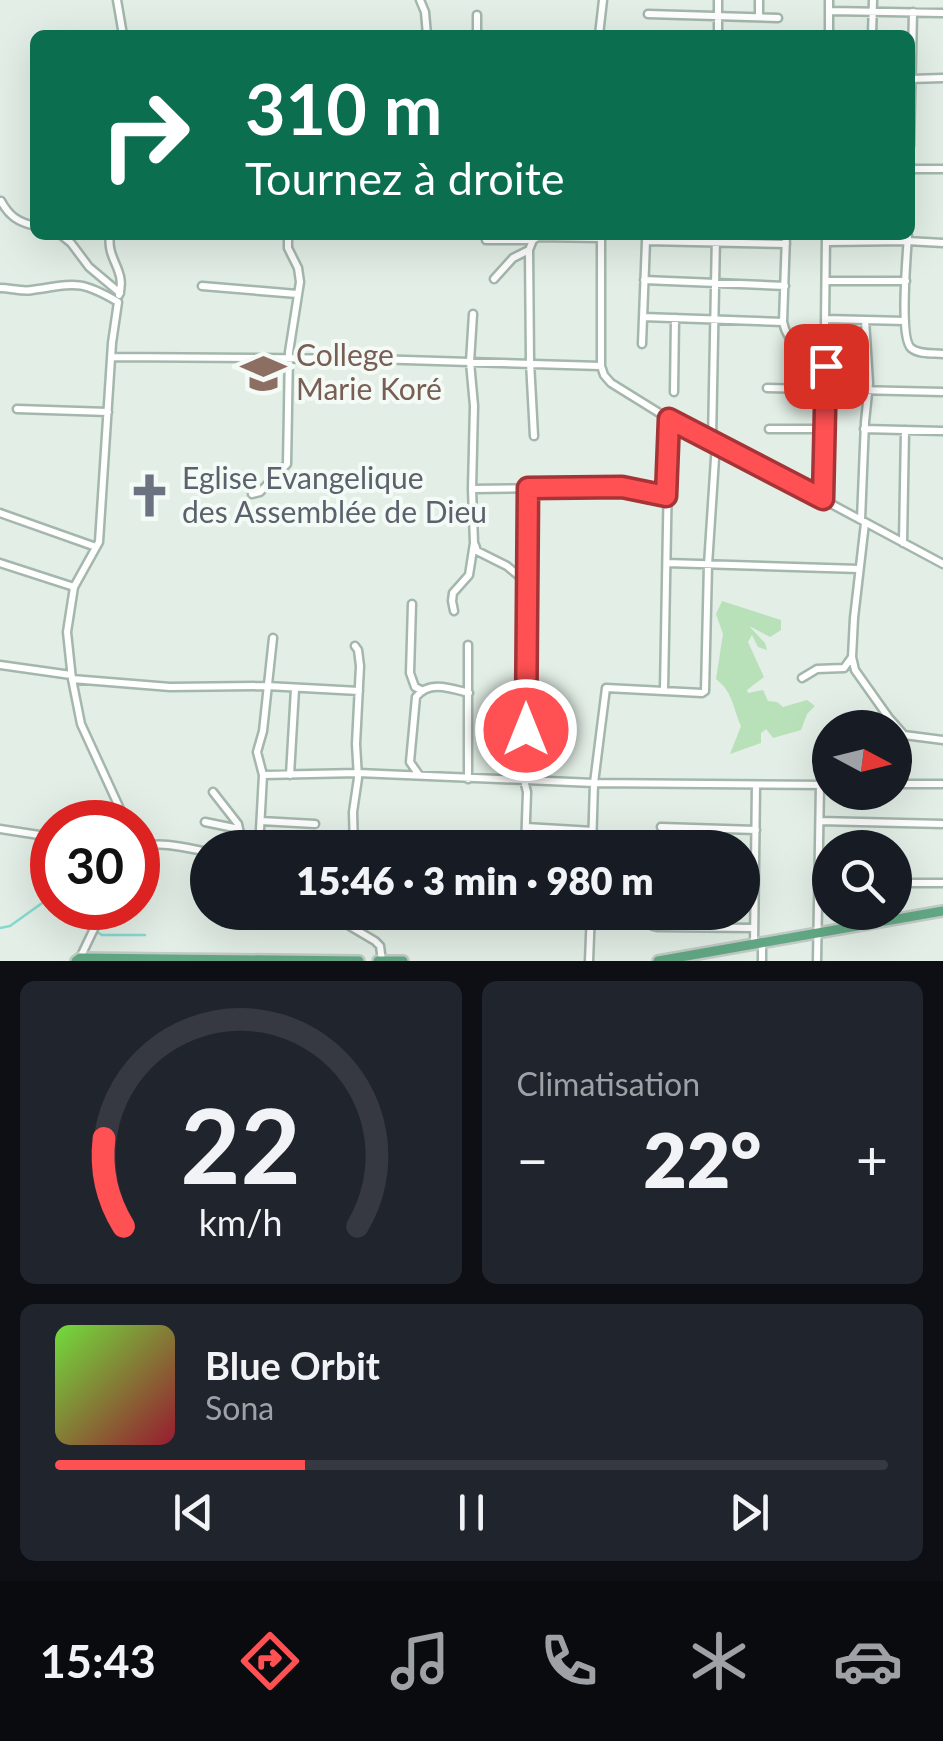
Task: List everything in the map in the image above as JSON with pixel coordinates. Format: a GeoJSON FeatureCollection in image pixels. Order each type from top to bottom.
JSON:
{"type":"FeatureCollection","features":[{"type":"Feature","properties":{"kind":"main road"},"geometry":{"type":"LineString","coordinates":[[658,961],[715,956],[758,943],[943,911]]}},
{"type":"Feature","properties":{"kind":"main road"},"geometry":{"type":"LineString","coordinates":[[78,959],[359,961]]}},
{"type":"Feature","properties":{"kind":"main road"},"geometry":{"type":"LineString","coordinates":[[381,961],[404,961]]}},
{"type":"Feature","properties":{"kind":"street"},"geometry":{"type":"LineString","coordinates":[[116,0],[122,30]]}},
{"type":"Feature","properties":{"kind":"street"},"geometry":{"type":"LineString","coordinates":[[420,0],[426,30]]}},
{"type":"Feature","properties":{"kind":"street"},"geometry":{"type":"LineString","coordinates":[[600,30],[603,0]]}},
{"type":"Feature","properties":{"kind":"street"},"geometry":{"type":"LineString","coordinates":[[718,0],[718,30]]}},
{"type":"Feature","properties":{"kind":"street"},"geometry":{"type":"LineString","coordinates":[[759,0],[759,17]]}},
{"type":"Feature","properties":{"kind":"street"},"geometry":{"type":"LineString","coordinates":[[830,0],[830,30]]}},
{"type":"Feature","properties":{"kind":"street"},"geometry":{"type":"LineString","coordinates":[[872,30],[873,0]]}},
{"type":"Feature","properties":{"kind":"street"},"geometry":{"type":"LineString","coordinates":[[830,11],[943,13]]}},
{"type":"Feature","properties":{"kind":"street"},"geometry":{"type":"LineString","coordinates":[[912,30],[913,12]]}},
{"type":"Feature","properties":{"kind":"street"},"geometry":{"type":"LineString","coordinates":[[648,14],[778,18]]}},
{"type":"Feature","properties":{"kind":"street"},"geometry":{"type":"LineString","coordinates":[[477,30],[478,15]]}},
{"type":"Feature","properties":{"kind":"street"},"geometry":{"type":"LineString","coordinates":[[915,79],[943,78]]}},
{"type":"Feature","properties":{"kind":"street"},"geometry":{"type":"LineString","coordinates":[[915,169],[943,169]]}},
{"type":"Feature","properties":{"kind":"street"},"geometry":{"type":"LineString","coordinates":[[1,201],[7,213],[30,224]]}},
{"type":"Feature","properties":{"kind":"street"},"geometry":{"type":"LineString","coordinates":[[915,239],[943,243]]}},
{"type":"Feature","properties":{"kind":"street"},"geometry":{"type":"LineString","coordinates":[[67,240],[119,297]]}},
{"type":"Feature","properties":{"kind":"street"},"geometry":{"type":"LineString","coordinates":[[110,240],[109,251],[121,275],[99,542],[74,587],[67,632],[81,724],[116,800]]}},
{"type":"Feature","properties":{"kind":"street"},"geometry":{"type":"LineString","coordinates":[[252,494],[260,492],[287,464],[290,360],[300,275],[288,240]]}},
{"type":"Feature","properties":{"kind":"street"},"geometry":{"type":"LineString","coordinates":[[486,240],[533,240],[529,250],[534,436]]}},
{"type":"Feature","properties":{"kind":"street"},"geometry":{"type":"LineString","coordinates":[[601,240],[601,366],[611,382],[669,419],[943,564]]}},
{"type":"Feature","properties":{"kind":"street"},"geometry":{"type":"LineString","coordinates":[[642,344],[646,240]]}},
{"type":"Feature","properties":{"kind":"street"},"geometry":{"type":"LineString","coordinates":[[593,830],[594,783],[606,688],[705,691],[716,240]]}},
{"type":"Feature","properties":{"kind":"street"},"geometry":{"type":"LineString","coordinates":[[786,240],[784,322],[788,338],[794,342],[826,344]]}},
{"type":"Feature","properties":{"kind":"street"},"geometry":{"type":"LineString","coordinates":[[823,499],[826,240]]}},
{"type":"Feature","properties":{"kind":"street"},"geometry":{"type":"LineString","coordinates":[[908,240],[906,339],[914,351],[943,354]]}},
{"type":"Feature","properties":{"kind":"street"},"geometry":{"type":"LineString","coordinates":[[494,279],[513,258],[529,250]]}},
{"type":"Feature","properties":{"kind":"street"},"geometry":{"type":"LineString","coordinates":[[644,280],[785,286]]}},
{"type":"Feature","properties":{"kind":"street"},"geometry":{"type":"LineString","coordinates":[[826,281],[906,281]]}},
{"type":"Feature","properties":{"kind":"street"},"geometry":{"type":"LineString","coordinates":[[0,288],[30,291],[59,285],[88,286],[119,297]]}},
{"type":"Feature","properties":{"kind":"street"},"geometry":{"type":"LineString","coordinates":[[202,286],[297,294]]}},
{"type":"Feature","properties":{"kind":"street"},"geometry":{"type":"LineString","coordinates":[[454,611],[454,593],[469,575],[474,543],[474,406],[470,362],[473,314]]}},
{"type":"Feature","properties":{"kind":"street"},"geometry":{"type":"LineString","coordinates":[[644,317],[784,322]]}},
{"type":"Feature","properties":{"kind":"street"},"geometry":{"type":"LineString","coordinates":[[674,392],[675,318]]}},
{"type":"Feature","properties":{"kind":"street"},"geometry":{"type":"LineString","coordinates":[[826,318],[904,321]]}},
{"type":"Feature","properties":{"kind":"street"},"geometry":{"type":"LineString","coordinates":[[866,320],[869,373],[863,522],[852,657],[855,670],[904,734],[943,740]]}},
{"type":"Feature","properties":{"kind":"street"},"geometry":{"type":"LineString","coordinates":[[112,357],[601,366]]}},
{"type":"Feature","properties":{"kind":"street"},"geometry":{"type":"LineString","coordinates":[[767,388],[943,392]]}},
{"type":"Feature","properties":{"kind":"street"},"geometry":{"type":"LineString","coordinates":[[16,409],[108,412]]}},
{"type":"Feature","properties":{"kind":"street"},"geometry":{"type":"LineString","coordinates":[[664,690],[669,419]]}},
{"type":"Feature","properties":{"kind":"street"},"geometry":{"type":"LineString","coordinates":[[769,429],[824,429]]}},
{"type":"Feature","properties":{"kind":"street"},"geometry":{"type":"LineString","coordinates":[[864,429],[943,431]]}},
{"type":"Feature","properties":{"kind":"street"},"geometry":{"type":"LineString","coordinates":[[903,543],[906,430]]}},
{"type":"Feature","properties":{"kind":"street"},"geometry":{"type":"LineString","coordinates":[[472,489],[622,487],[666,496]]}},
{"type":"Feature","properties":{"kind":"street"},"geometry":{"type":"LineString","coordinates":[[526,830],[528,488]]}},
{"type":"Feature","properties":{"kind":"street"},"geometry":{"type":"LineString","coordinates":[[0,513],[96,547]]}},
{"type":"Feature","properties":{"kind":"street"},"geometry":{"type":"LineString","coordinates":[[474,543],[478,550],[526,582]]}},
{"type":"Feature","properties":{"kind":"street"},"geometry":{"type":"LineString","coordinates":[[667,562],[859,569]]}},
{"type":"Feature","properties":{"kind":"street"},"geometry":{"type":"LineString","coordinates":[[0,563],[74,587]]}},
{"type":"Feature","properties":{"kind":"street"},"geometry":{"type":"LineString","coordinates":[[412,604],[410,674],[414,687],[421,690]]}},
{"type":"Feature","properties":{"kind":"street"},"geometry":{"type":"LineString","coordinates":[[260,830],[263,775],[257,752],[274,638]]}},
{"type":"Feature","properties":{"kind":"street"},"geometry":{"type":"LineString","coordinates":[[468,645],[468,779]]}},
{"type":"Feature","properties":{"kind":"street"},"geometry":{"type":"LineString","coordinates":[[354,830],[360,666],[355,646]]}},
{"type":"Feature","properties":{"kind":"street"},"geometry":{"type":"LineString","coordinates":[[802,678],[817,669],[844,668],[852,657]]}},
{"type":"Feature","properties":{"kind":"street"},"geometry":{"type":"LineString","coordinates":[[0,665],[170,687],[267,686],[359,691]]}},
{"type":"Feature","properties":{"kind":"street"},"geometry":{"type":"LineString","coordinates":[[421,777],[410,762],[416,697],[431,686],[469,693]]}},
{"type":"Feature","properties":{"kind":"street"},"geometry":{"type":"LineString","coordinates":[[290,774],[294,689]]}},
{"type":"Feature","properties":{"kind":"street"},"geometry":{"type":"LineString","coordinates":[[263,775],[358,773],[594,783],[812,785]]}},
{"type":"Feature","properties":{"kind":"street"},"geometry":{"type":"LineString","coordinates":[[912,784],[943,784]]}},
{"type":"Feature","properties":{"kind":"street"},"geometry":{"type":"LineString","coordinates":[[661,827],[756,830],[756,785]]}},
{"type":"Feature","properties":{"kind":"street"},"geometry":{"type":"LineString","coordinates":[[213,792],[239,829]]}},
{"type":"Feature","properties":{"kind":"street"},"geometry":{"type":"LineString","coordinates":[[818,961],[820,810]]}},
{"type":"Feature","properties":{"kind":"street"},"geometry":{"type":"LineString","coordinates":[[260,821],[315,824]]}},
{"type":"Feature","properties":{"kind":"street"},"geometry":{"type":"LineString","coordinates":[[820,821],[943,824]]}},
{"type":"Feature","properties":{"kind":"street"},"geometry":{"type":"LineString","coordinates":[[205,822],[239,829]]}},
{"type":"Feature","properties":{"kind":"street"},"geometry":{"type":"LineString","coordinates":[[526,827],[576,830]]}},
{"type":"Feature","properties":{"kind":"street"},"geometry":{"type":"LineString","coordinates":[[0,829],[30,834]]}},
{"type":"Feature","properties":{"kind":"street"},"geometry":{"type":"LineString","coordinates":[[160,844],[190,849]]}},
{"type":"Feature","properties":{"kind":"street"},"geometry":{"type":"LineString","coordinates":[[912,883],[943,883]]}},
{"type":"Feature","properties":{"kind":"street"},"geometry":{"type":"LineString","coordinates":[[78,959],[93,930]]}},
{"type":"Feature","properties":{"kind":"street"},"geometry":{"type":"LineString","coordinates":[[360,930],[380,946],[381,961]]}},
{"type":"Feature","properties":{"kind":"street"},"geometry":{"type":"LineString","coordinates":[[589,961],[590,930]]}},
{"type":"Feature","properties":{"kind":"street"},"geometry":{"type":"LineString","coordinates":[[755,930],[762,961]]}},
{"type":"Feature","properties":{"kind":"green space"},"geometry":{"type":"Polygon","coordinates":[[[722,601],[781,620],[781,630],[770,637],[749,626],[767,650],[758,647],[752,635],[748,642],[764,677],[748,693],[763,690],[768,701],[783,707],[807,700],[815,706],[801,730],[773,738],[766,729],[761,733],[761,743],[730,754],[741,726],[729,695],[716,679],[723,634],[716,614],[722,601]]]}},
{"type":"Feature","properties":{"kind":"waterway"},"geometry":{"type":"LineString","coordinates":[[0,928],[10,926],[30,912]]}},
{"type":"Feature","properties":{"kind":"waterway"},"geometry":{"type":"LineString","coordinates":[[97,932],[145,935]]}},
{"type":"Feature","properties":{"kind":"place","name":"College Marie Koré"},"geometry":{"type":"Point","coordinates":[263,373]}},
{"type":"Feature","properties":{"kind":"place","name":"Eglise Evangelique des Assemblée de Dieu"},"geometry":{"type":"Point","coordinates":[149,496]}},
{"type":"Feature","properties":{"kind":"route"},"geometry":{"type":"LineString","coordinates":[[526,730],[528,488],[622,487],[666,496],[669,419],[823,499],[826,366]]}}]}
